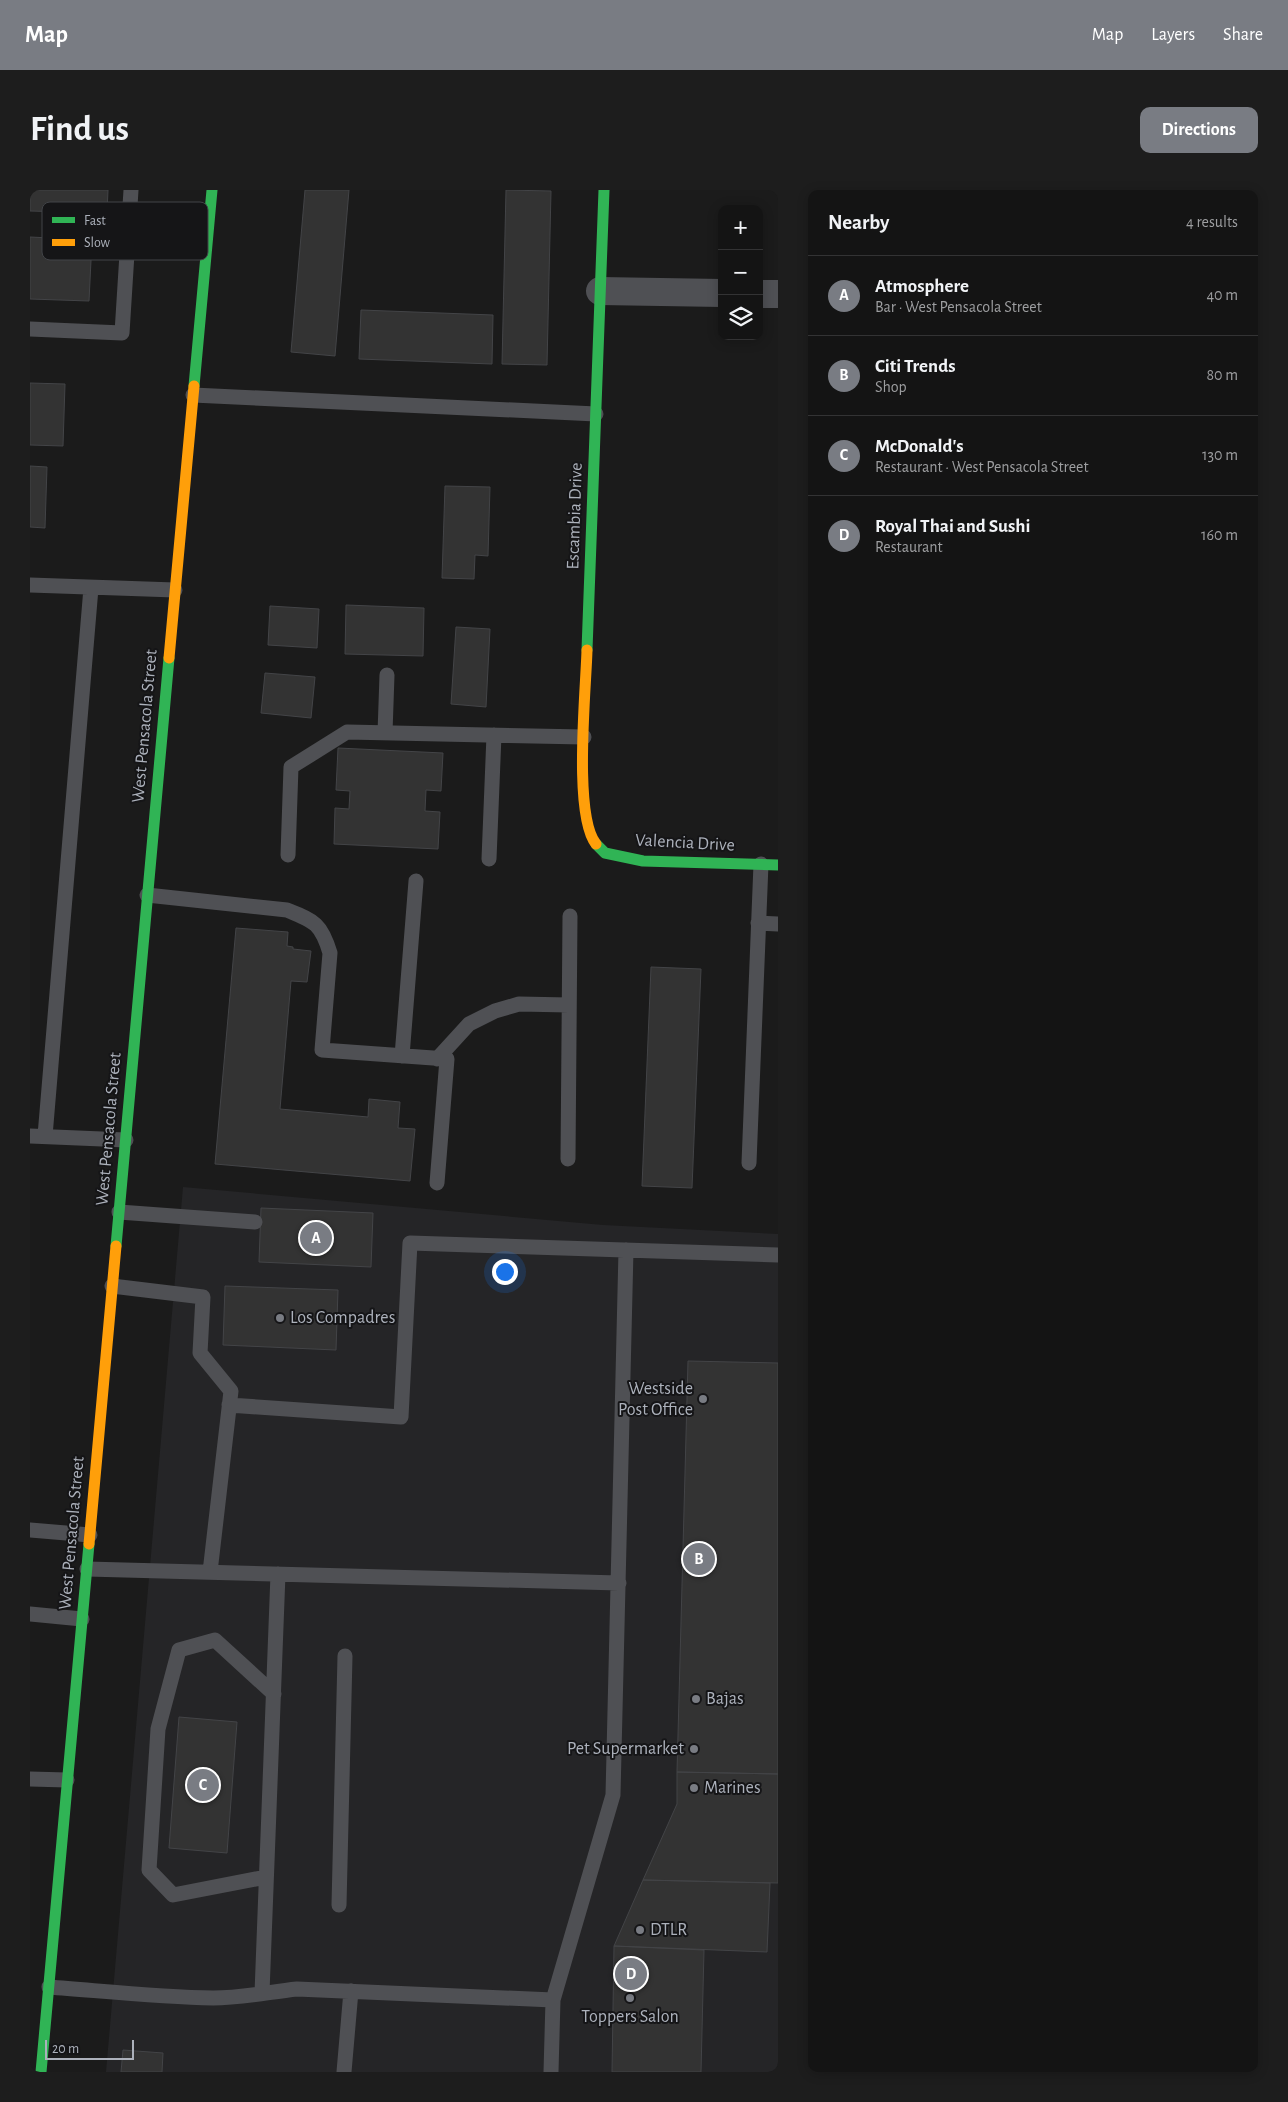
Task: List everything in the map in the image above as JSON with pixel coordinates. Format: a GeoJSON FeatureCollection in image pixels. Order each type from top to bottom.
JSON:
{"type":"FeatureCollection","features":[{"type":"Feature","properties":{"kind":"main road","name":"West Pensacola Street"},"geometry":{"type":"LineString","coordinates":[[208,233],[212,190]]}},
{"type":"Feature","properties":{"kind":"main road","name":"Escambia Drive"},"geometry":{"type":"LineString","coordinates":[[594,842],[586,822],[582,790],[604,190]]}},
{"type":"Feature","properties":{"kind":"main road","name":"West Pensacola Street"},"geometry":{"type":"LineString","coordinates":[[38,2062],[87,1569],[206,260]]}},
{"type":"Feature","properties":{"kind":"main road","name":"Valencia Drive"},"geometry":{"type":"LineString","coordinates":[[594,842],[605,853],[643,861],[778,865]]}},
{"type":"Feature","properties":{"kind":"street"},"geometry":{"type":"LineString","coordinates":[[600,291],[718,293]]}},
{"type":"Feature","properties":{"kind":"street"},"geometry":{"type":"LineString","coordinates":[[763,294],[778,294]]}},
{"type":"Feature","properties":{"kind":"lane"},"geometry":{"type":"LineString","coordinates":[[30,329],[122,333],[127,260]]}},
{"type":"Feature","properties":{"kind":"lane"},"geometry":{"type":"LineString","coordinates":[[193,395],[596,414]]}},
{"type":"Feature","properties":{"kind":"lane"},"geometry":{"type":"LineString","coordinates":[[30,585],[175,590]]}},
{"type":"Feature","properties":{"kind":"lane"},"geometry":{"type":"LineString","coordinates":[[91,588],[37,1136],[126,1140]]}},
{"type":"Feature","properties":{"kind":"lane"},"geometry":{"type":"LineString","coordinates":[[385,733],[386,675]]}},
{"type":"Feature","properties":{"kind":"lane"},"geometry":{"type":"LineString","coordinates":[[288,855],[291,767],[347,732],[584,737]]}},
{"type":"Feature","properties":{"kind":"lane"},"geometry":{"type":"LineString","coordinates":[[489,859],[494,735]]}},
{"type":"Feature","properties":{"kind":"lane"},"geometry":{"type":"LineString","coordinates":[[749,1163],[760,864]]}},
{"type":"Feature","properties":{"kind":"lane"},"geometry":{"type":"LineString","coordinates":[[402,1056],[416,881]]}},
{"type":"Feature","properties":{"kind":"lane"},"geometry":{"type":"LineString","coordinates":[[148,895],[287,910],[307,918],[319,926],[326,939],[330,953],[322,1050],[447,1059],[437,1183]]}},
{"type":"Feature","properties":{"kind":"lane"},"geometry":{"type":"LineString","coordinates":[[568,1159],[570,916]]}},
{"type":"Feature","properties":{"kind":"lane"},"geometry":{"type":"LineString","coordinates":[[758,923],[778,924]]}},
{"type":"Feature","properties":{"kind":"lane"},"geometry":{"type":"LineString","coordinates":[[437,1059],[468,1024],[495,1011],[519,1004],[569,1005]]}},
{"type":"Feature","properties":{"kind":"lane"},"geometry":{"type":"LineString","coordinates":[[119,1212],[256,1222]]}},
{"type":"Feature","properties":{"kind":"lane"},"geometry":{"type":"LineString","coordinates":[[229,1405],[401,1417],[410,1243],[778,1255]]}},
{"type":"Feature","properties":{"kind":"lane"},"geometry":{"type":"LineString","coordinates":[[551,2072],[553,2000],[613,1795],[626,1250]]}},
{"type":"Feature","properties":{"kind":"lane"},"geometry":{"type":"LineString","coordinates":[[112,1286],[203,1297],[200,1353],[231,1391],[210,1572]]}},
{"type":"Feature","properties":{"kind":"lane"},"geometry":{"type":"LineString","coordinates":[[30,1530],[90,1535]]}},
{"type":"Feature","properties":{"kind":"lane"},"geometry":{"type":"LineString","coordinates":[[87,1569],[618,1583]]}},
{"type":"Feature","properties":{"kind":"lane"},"geometry":{"type":"LineString","coordinates":[[262,1993],[278,1574]]}},
{"type":"Feature","properties":{"kind":"lane"},"geometry":{"type":"LineString","coordinates":[[30,1614],[82,1619]]}},
{"type":"Feature","properties":{"kind":"lane"},"geometry":{"type":"LineString","coordinates":[[266,1877],[173,1895],[149,1870],[158,1729],[178,1650],[215,1640],[274,1694]]}},
{"type":"Feature","properties":{"kind":"lane"},"geometry":{"type":"LineString","coordinates":[[339,1904],[345,1656]]}},
{"type":"Feature","properties":{"kind":"lane"},"geometry":{"type":"LineString","coordinates":[[30,1779],[67,1780]]}},
{"type":"Feature","properties":{"kind":"lane"},"geometry":{"type":"LineString","coordinates":[[44,1987],[213,1998],[246,1997],[297,1989],[553,2000]]}},
{"type":"Feature","properties":{"kind":"lane"},"geometry":{"type":"LineString","coordinates":[[344,2072],[350,1991]]}},
{"type":"Feature","properties":{"kind":"shaded area"},"geometry":{"type":"Polygon","coordinates":[[[183,1187],[603,1225],[778,1234],[778,2072],[106,2072],[183,1187]]]}},
{"type":"Feature","properties":{"kind":"building"},"geometry":{"type":"Polygon","coordinates":[[[30,190],[108,190],[107,202],[42,202],[42,211],[30,211],[30,190]]]}},
{"type":"Feature","properties":{"kind":"building"},"geometry":{"type":"Polygon","coordinates":[[[305,190],[349,190],[335,356],[291,352],[305,190]]]}},
{"type":"Feature","properties":{"kind":"building"},"geometry":{"type":"Polygon","coordinates":[[[506,190],[551,191],[547,365],[502,364],[506,190]]]}},
{"type":"Feature","properties":{"kind":"building"},"geometry":{"type":"Polygon","coordinates":[[[30,237],[42,238],[42,260],[91,260],[89,301],[30,299],[30,237]]]}},
{"type":"Feature","properties":{"kind":"building"},"geometry":{"type":"Polygon","coordinates":[[[361,310],[493,315],[492,364],[359,359],[361,310]]]}},
{"type":"Feature","properties":{"kind":"building"},"geometry":{"type":"Polygon","coordinates":[[[30,383],[65,384],[63,446],[30,445],[30,383]]]}},
{"type":"Feature","properties":{"kind":"building"},"geometry":{"type":"Polygon","coordinates":[[[30,466],[47,467],[45,528],[30,527],[30,466]]]}},
{"type":"Feature","properties":{"kind":"building"},"geometry":{"type":"Polygon","coordinates":[[[445,486],[490,487],[488,556],[475,555],[474,579],[442,578],[445,486]]]}},
{"type":"Feature","properties":{"kind":"building"},"geometry":{"type":"Polygon","coordinates":[[[346,605],[424,608],[423,656],[345,654],[346,605]]]}},
{"type":"Feature","properties":{"kind":"building"},"geometry":{"type":"Polygon","coordinates":[[[270,606],[319,609],[317,648],[268,645],[270,606]]]}},
{"type":"Feature","properties":{"kind":"building"},"geometry":{"type":"Polygon","coordinates":[[[456,627],[490,629],[486,707],[451,704],[456,627]]]}},
{"type":"Feature","properties":{"kind":"building"},"geometry":{"type":"Polygon","coordinates":[[[265,673],[315,677],[311,718],[261,713],[265,673]]]}},
{"type":"Feature","properties":{"kind":"building"},"geometry":{"type":"Polygon","coordinates":[[[338,748],[443,753],[441,791],[426,790],[425,811],[440,812],[438,849],[334,844],[335,808],[349,809],[350,791],[336,790],[338,748]]]}},
{"type":"Feature","properties":{"kind":"building"},"geometry":{"type":"Polygon","coordinates":[[[236,928],[288,932],[287,946],[293,947],[293,949],[311,951],[307,982],[291,981],[280,1109],[368,1117],[369,1099],[400,1102],[398,1128],[415,1129],[410,1181],[215,1164],[236,928]]]}},
{"type":"Feature","properties":{"kind":"building"},"geometry":{"type":"Polygon","coordinates":[[[651,967],[701,969],[692,1188],[642,1186],[651,967]]]}},
{"type":"Feature","properties":{"kind":"building"},"geometry":{"type":"Polygon","coordinates":[[[261,1208],[373,1213],[371,1267],[259,1262],[261,1208]]]}},
{"type":"Feature","properties":{"kind":"building","name":"Los Compadres"},"geometry":{"type":"Polygon","coordinates":[[[225,1286],[338,1290],[336,1350],[223,1345],[225,1286]]]}},
{"type":"Feature","properties":{"kind":"building"},"geometry":{"type":"Polygon","coordinates":[[[688,1361],[778,1363],[778,1774],[677,1772],[688,1361]]]}},
{"type":"Feature","properties":{"kind":"building"},"geometry":{"type":"Polygon","coordinates":[[[179,1717],[237,1722],[227,1853],[169,1848],[179,1717]]]}},
{"type":"Feature","properties":{"kind":"building"},"geometry":{"type":"Polygon","coordinates":[[[677,1772],[778,1774],[778,1883],[643,1880],[677,1804],[677,1772]]]}},
{"type":"Feature","properties":{"kind":"building"},"geometry":{"type":"Polygon","coordinates":[[[643,1880],[770,1883],[767,1952],[614,1946],[643,1880]]]}},
{"type":"Feature","properties":{"kind":"building"},"geometry":{"type":"Polygon","coordinates":[[[614,1946],[704,1950],[701,2072],[612,2072],[614,1946]]]}},
{"type":"Feature","properties":{"kind":"building"},"geometry":{"type":"Polygon","coordinates":[[[123,2050],[163,2053],[162,2072],[121,2072],[123,2050]]]}},
{"type":"Feature","properties":{"kind":"traffic: fast"},"geometry":{"type":"LineString","coordinates":[[208,234],[212,190]]}},
{"type":"Feature","properties":{"kind":"traffic: fast"},"geometry":{"type":"LineString","coordinates":[[587,650],[604,190]]}},
{"type":"Feature","properties":{"kind":"traffic: fast"},"geometry":{"type":"LineString","coordinates":[[194,386],[206,260]]}},
{"type":"Feature","properties":{"kind":"traffic: fast"},"geometry":{"type":"LineString","coordinates":[[116,1246],[169,658]]}},
{"type":"Feature","properties":{"kind":"traffic: fast"},"geometry":{"type":"LineString","coordinates":[[596,844],[605,853],[643,861],[778,865]]}},
{"type":"Feature","properties":{"kind":"traffic: fast"},"geometry":{"type":"LineString","coordinates":[[41,2072],[89,1544]]}},
{"type":"Feature","properties":{"kind":"traffic: slow"},"geometry":{"type":"LineString","coordinates":[[169,658],[194,386]]}},
{"type":"Feature","properties":{"kind":"traffic: slow"},"geometry":{"type":"LineString","coordinates":[[587,650],[582,751],[583,780],[589,829],[596,844]]}},
{"type":"Feature","properties":{"kind":"traffic: slow"},"geometry":{"type":"LineString","coordinates":[[89,1544],[116,1246]]}},
{"type":"Feature","properties":{"kind":"place","name":"Atmosphere"},"geometry":{"type":"Point","coordinates":[316,1238]}},
{"type":"Feature","properties":{"kind":"place","name":"Los Compadres"},"geometry":{"type":"Point","coordinates":[280,1318]}},
{"type":"Feature","properties":{"kind":"place","name":"Westside Post Office"},"geometry":{"type":"Point","coordinates":[703,1399]}},
{"type":"Feature","properties":{"kind":"place","name":"Citi Trends"},"geometry":{"type":"Point","coordinates":[699,1559]}},
{"type":"Feature","properties":{"kind":"place","name":"Bajas"},"geometry":{"type":"Point","coordinates":[696,1699]}},
{"type":"Feature","properties":{"kind":"place","name":"Pet Supermarket"},"geometry":{"type":"Point","coordinates":[694,1749]}},
{"type":"Feature","properties":{"kind":"place","name":"McDonald's"},"geometry":{"type":"Point","coordinates":[203,1785]}},
{"type":"Feature","properties":{"kind":"place","name":"Marines"},"geometry":{"type":"Point","coordinates":[694,1788]}},
{"type":"Feature","properties":{"kind":"place","name":"DTLR"},"geometry":{"type":"Point","coordinates":[640,1930]}},
{"type":"Feature","properties":{"kind":"place","name":"Royal Thai and Sushi"},"geometry":{"type":"Point","coordinates":[631,1974]}},
{"type":"Feature","properties":{"kind":"place","name":"Toppers Salon"},"geometry":{"type":"Point","coordinates":[630,1998]}}]}
